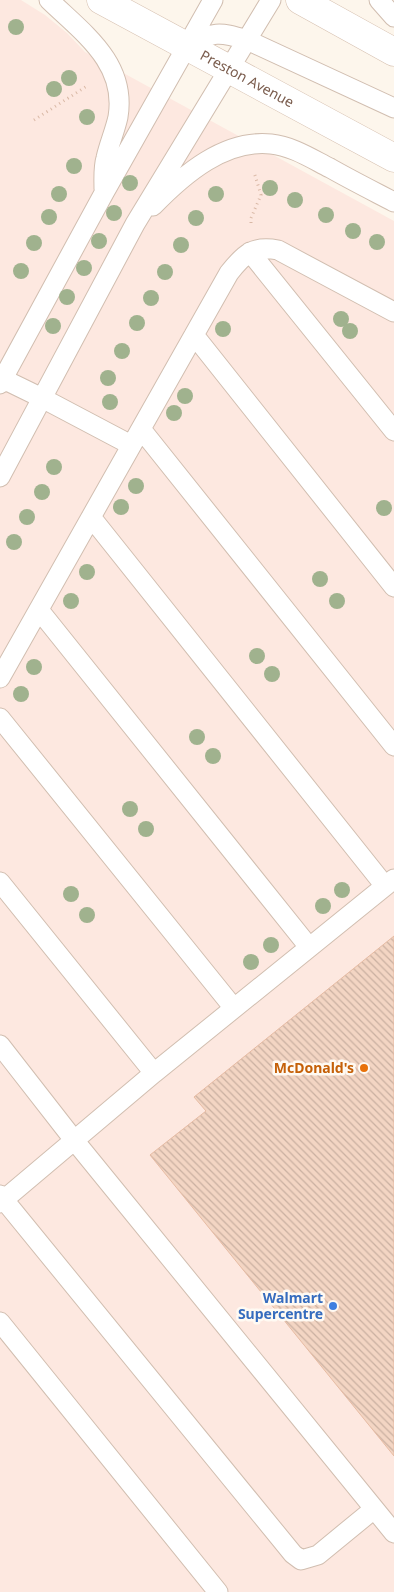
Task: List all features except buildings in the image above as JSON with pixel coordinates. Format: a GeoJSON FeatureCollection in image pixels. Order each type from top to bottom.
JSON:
{"type":"FeatureCollection","features":[{"type":"Feature","properties":{"kind":"main road","name":"Preston Avenue"},"geometry":{"type":"LineString","coordinates":[[101,0],[394,158]]}},
{"type":"Feature","properties":{"kind":"main road"},"geometry":{"type":"LineString","coordinates":[[300,0],[394,52]]}},
{"type":"Feature","properties":{"kind":"lane"},"geometry":{"type":"LineString","coordinates":[[50,0],[86,33],[104,56],[114,76],[119,96],[118,117],[105,160],[104,193]]}},
{"type":"Feature","properties":{"kind":"lane"},"geometry":{"type":"LineString","coordinates":[[131,446],[42,398],[1,382],[104,193],[214,0]]}},
{"type":"Feature","properties":{"kind":"lane"},"geometry":{"type":"LineString","coordinates":[[0,477],[135,224],[271,0]]}},
{"type":"Feature","properties":{"kind":"lane"},"geometry":{"type":"LineString","coordinates":[[379,0],[394,17]]}},
{"type":"Feature","properties":{"kind":"lane"},"geometry":{"type":"LineString","coordinates":[[187,45],[213,33],[228,34],[247,40],[394,108]]}},
{"type":"Feature","properties":{"kind":"lane"},"geometry":{"type":"LineString","coordinates":[[135,224],[163,196],[190,174],[213,157],[238,146],[271,144],[298,151],[394,202]]}},
{"type":"Feature","properties":{"kind":"lane"},"geometry":{"type":"LineString","coordinates":[[0,678],[229,273],[240,260],[250,252],[264,247],[278,250],[394,312]]}},
{"type":"Feature","properties":{"kind":"lane"},"geometry":{"type":"LineString","coordinates":[[250,252],[394,431]]}},
{"type":"Feature","properties":{"kind":"lane"},"geometry":{"type":"LineString","coordinates":[[194,335],[394,586]]}},
{"type":"Feature","properties":{"kind":"lane"},"geometry":{"type":"LineString","coordinates":[[141,429],[394,746]]}},
{"type":"Feature","properties":{"kind":"lane"},"geometry":{"type":"LineString","coordinates":[[91,517],[390,883],[233,1007],[1,1199],[293,1554],[301,1560],[318,1556],[374,1509]]}},
{"type":"Feature","properties":{"kind":"lane"},"geometry":{"type":"LineString","coordinates":[[39,610],[309,947]]}},
{"type":"Feature","properties":{"kind":"lane"},"geometry":{"type":"LineString","coordinates":[[0,718],[233,1007]]}},
{"type":"Feature","properties":{"kind":"lane"},"geometry":{"type":"LineString","coordinates":[[0,882],[154,1073]]}},
{"type":"Feature","properties":{"kind":"lane"},"geometry":{"type":"LineString","coordinates":[[0,1045],[74,1140],[394,1534]]}},
{"type":"Feature","properties":{"kind":"lane"},"geometry":{"type":"LineString","coordinates":[[0,1322],[218,1592]]}},
{"type":"Feature","properties":{"kind":"path"},"geometry":{"type":"LineString","coordinates":[[34,120],[88,86]]}},
{"type":"Feature","properties":{"kind":"path"},"geometry":{"type":"LineString","coordinates":[[250,252],[251,218],[261,195],[252,168]]}},
{"type":"Feature","properties":{"kind":"shaded area"},"geometry":{"type":"Polygon","coordinates":[[[0,0],[21,0],[45,15],[67,33],[85,52],[394,221],[394,1592],[0,1592],[0,0]]]}},
{"type":"Feature","properties":{"kind":"place","name":"McDonald's"},"geometry":{"type":"Point","coordinates":[364,1068]}},
{"type":"Feature","properties":{"kind":"place","name":"Walmart Supercentre"},"geometry":{"type":"Point","coordinates":[333,1306]}}]}
